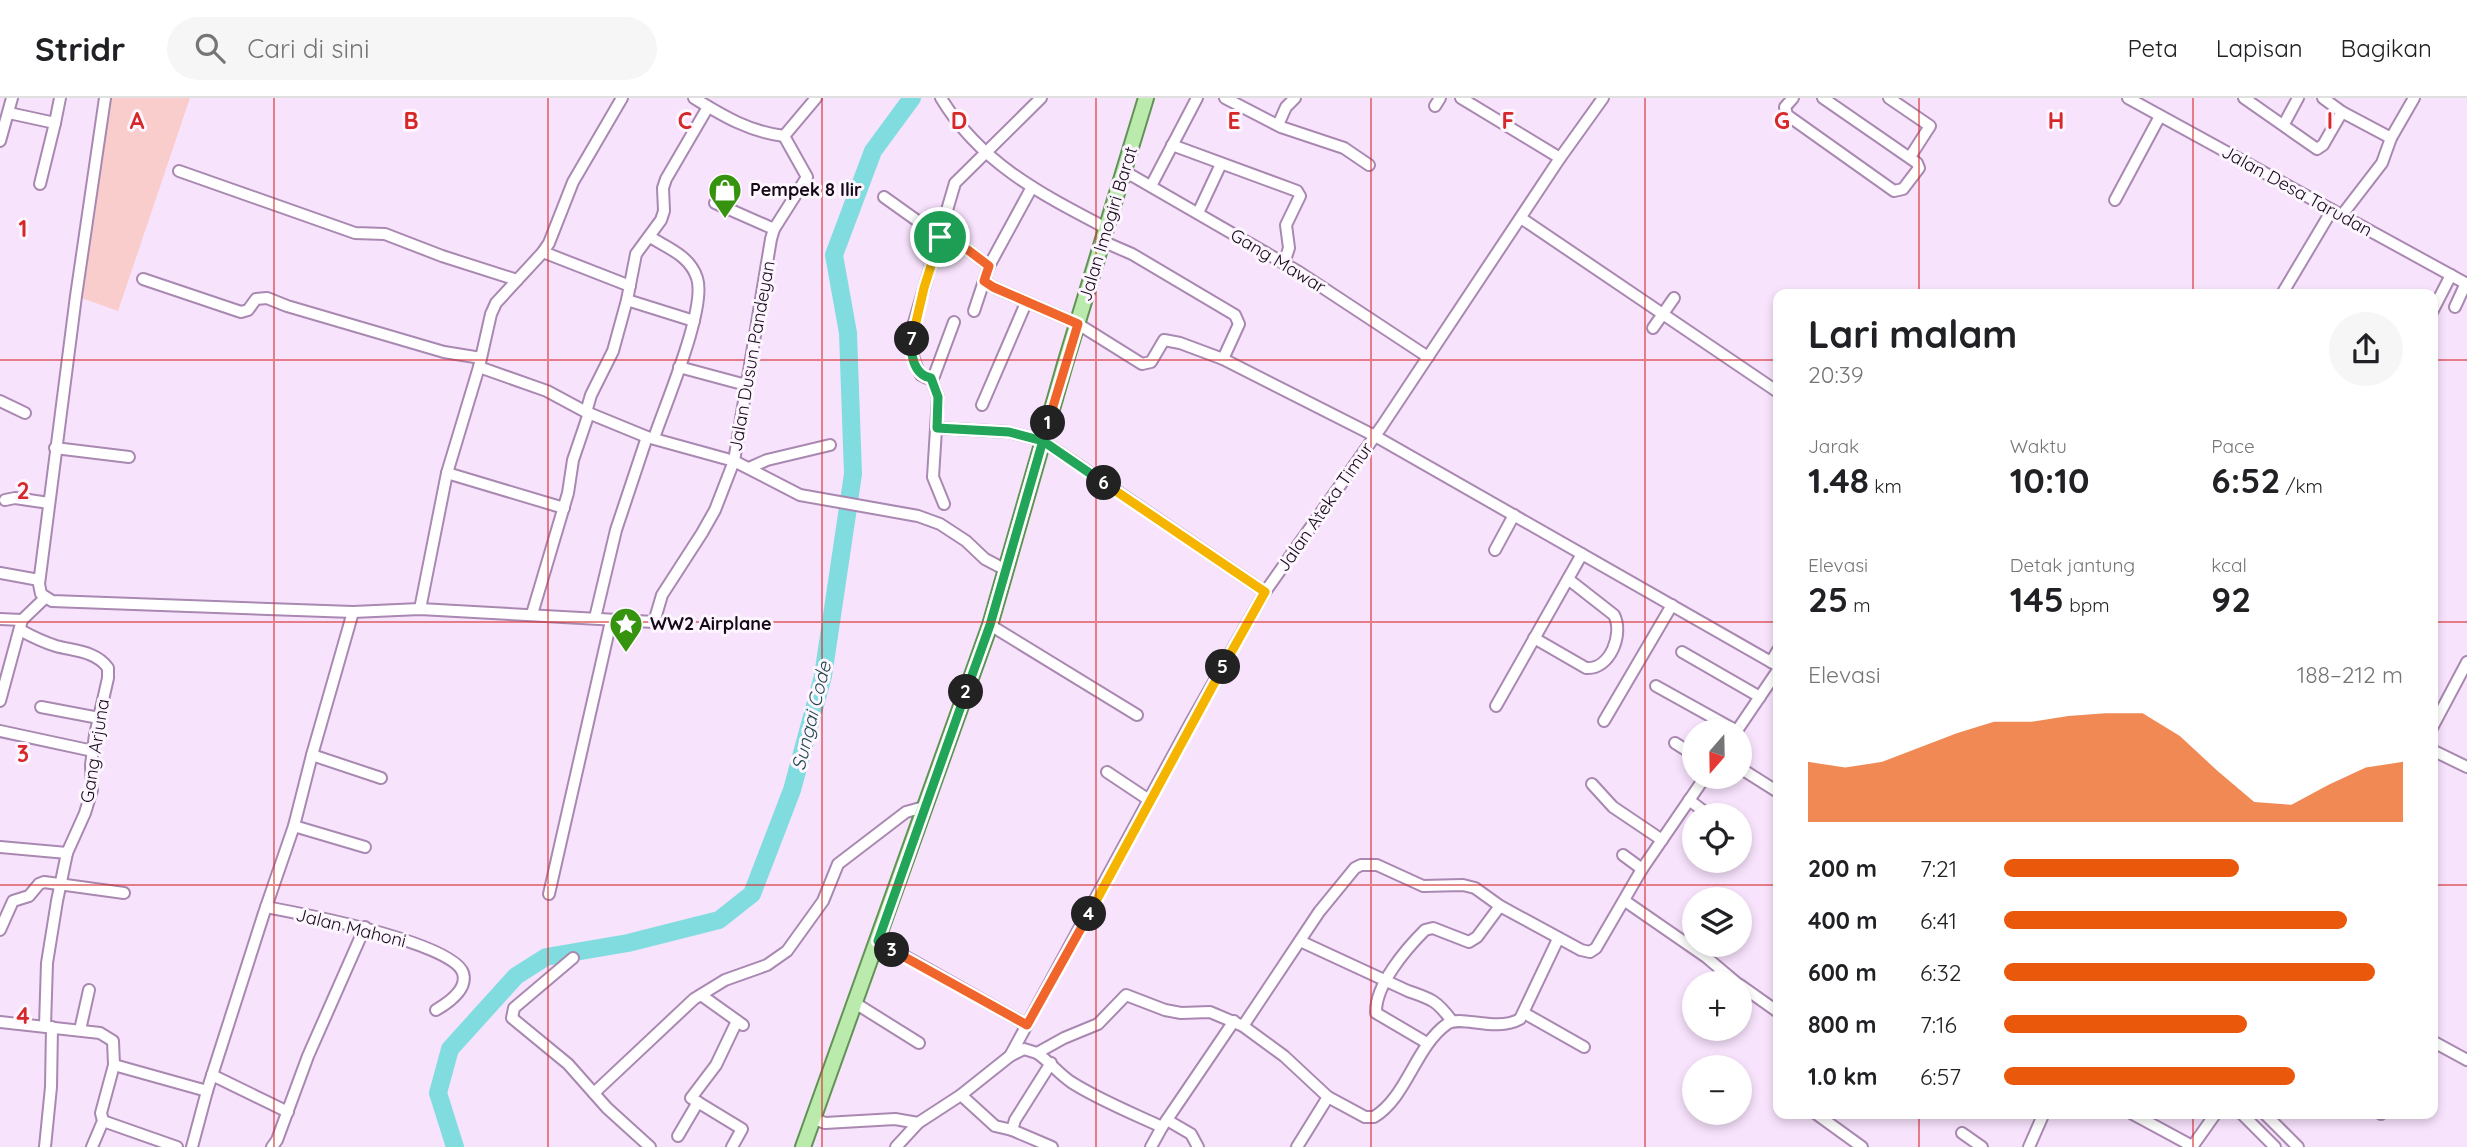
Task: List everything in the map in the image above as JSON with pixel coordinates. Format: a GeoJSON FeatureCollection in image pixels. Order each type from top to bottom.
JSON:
{"type":"FeatureCollection","features":[{"type":"Feature","properties":{"kind":"main road","name":"Jalan Imogiri Barat"},"geometry":{"type":"LineString","coordinates":[[803,1147],[990,625],[1146,98]]}},
{"type":"Feature","properties":{"kind":"street"},"geometry":{"type":"LineString","coordinates":[[0,141],[12,98]]}},
{"type":"Feature","properties":{"kind":"street"},"geometry":{"type":"LineString","coordinates":[[40,184],[60,98]]}},
{"type":"Feature","properties":{"kind":"street"},"geometry":{"type":"LineString","coordinates":[[105,98],[39,580],[40,591],[45,598],[52,601],[353,612],[420,609],[654,622],[662,595],[715,510],[734,461],[651,437],[480,363],[267,298],[256,299],[248,310],[242,312],[143,279]]}},
{"type":"Feature","properties":{"kind":"street"},"geometry":{"type":"LineString","coordinates":[[420,609],[447,473],[480,363],[491,314],[496,303],[549,243],[573,182],[622,98]]}},
{"type":"Feature","properties":{"kind":"street"},"geometry":{"type":"LineString","coordinates":[[694,98],[754,131],[785,136],[816,98]]}},
{"type":"Feature","properties":{"kind":"street"},"geometry":{"type":"LineString","coordinates":[[941,98],[971,140],[1032,187],[1132,254],[1235,315],[1239,324],[1223,359]]}},
{"type":"Feature","properties":{"kind":"street"},"geometry":{"type":"LineString","coordinates":[[931,378],[918,371],[911,345],[920,301],[955,183],[1041,98]]}},
{"type":"Feature","properties":{"kind":"street"},"geometry":{"type":"LineString","coordinates":[[1151,186],[1197,98]]}},
{"type":"Feature","properties":{"kind":"street"},"geometry":{"type":"LineString","coordinates":[[1225,98],[1278,125],[1338,145],[1369,165]]}},
{"type":"Feature","properties":{"kind":"street"},"geometry":{"type":"LineString","coordinates":[[1278,125],[1286,107],[1295,98]]}},
{"type":"Feature","properties":{"kind":"street"},"geometry":{"type":"LineString","coordinates":[[1461,98],[1560,158]]}},
{"type":"Feature","properties":{"kind":"street","name":"Jalan Ateka Timur"},"geometry":{"type":"LineString","coordinates":[[1010,1056],[1265,592],[1375,436],[1603,98]]}},
{"type":"Feature","properties":{"kind":"street"},"geometry":{"type":"LineString","coordinates":[[1788,99],[1785,107],[1787,115],[1894,191],[1903,189],[1919,168],[1917,163],[1823,98]]}},
{"type":"Feature","properties":{"kind":"street"},"geometry":{"type":"LineString","coordinates":[[1889,98],[1930,125],[1910,158]]}},
{"type":"Feature","properties":{"kind":"street","name":"Jalan Desa Tarudan"},"geometry":{"type":"LineString","coordinates":[[2128,98],[2142,101],[2161,116],[2467,284]]}},
{"type":"Feature","properties":{"kind":"street"},"geometry":{"type":"LineString","coordinates":[[2244,98],[2317,149],[2323,145],[2342,112]]}},
{"type":"Feature","properties":{"kind":"street"},"geometry":{"type":"LineString","coordinates":[[2284,124],[2298,98]]}},
{"type":"Feature","properties":{"kind":"street"},"geometry":{"type":"LineString","coordinates":[[2323,98],[2342,112],[2391,138]]}},
{"type":"Feature","properties":{"kind":"street"},"geometry":{"type":"LineString","coordinates":[[2285,289],[2337,213],[2382,163],[2391,138],[2414,98]]}},
{"type":"Feature","properties":{"kind":"street"},"geometry":{"type":"LineString","coordinates":[[532,614],[564,508],[573,460],[588,412],[613,351],[636,254],[661,220],[666,179],[708,107]]}},
{"type":"Feature","properties":{"kind":"street"},"geometry":{"type":"LineString","coordinates":[[9,113],[55,123]]}},
{"type":"Feature","properties":{"kind":"street"},"geometry":{"type":"LineString","coordinates":[[2115,200],[2161,116]]}},
{"type":"Feature","properties":{"kind":"street","name":"Jalan Dusun Pandeyan"},"geometry":{"type":"LineString","coordinates":[[785,136],[807,177],[774,229],[734,461],[800,495],[918,516],[940,524],[985,559],[1006,570]]}},
{"type":"Feature","properties":{"kind":"street"},"geometry":{"type":"LineString","coordinates":[[1172,145],[1293,188],[1299,194],[1286,226],[1289,248],[1284,263]]}},
{"type":"Feature","properties":{"kind":"street"},"geometry":{"type":"LineString","coordinates":[[1198,213],[1221,164]]}},
{"type":"Feature","properties":{"kind":"street"},"geometry":{"type":"LineString","coordinates":[[179,171],[355,233],[385,234],[431,253],[517,280]]}},
{"type":"Feature","properties":{"kind":"street","name":"Gang Mawar"},"geometry":{"type":"LineString","coordinates":[[1124,171],[1284,263],[1428,357]]}},
{"type":"Feature","properties":{"kind":"street"},"geometry":{"type":"LineString","coordinates":[[974,311],[989,266],[1032,187]]}},
{"type":"Feature","properties":{"kind":"street"},"geometry":{"type":"LineString","coordinates":[[884,197],[940,237],[968,250],[989,266]]}},
{"type":"Feature","properties":{"kind":"street"},"geometry":{"type":"LineString","coordinates":[[715,203],[774,229]]}},
{"type":"Feature","properties":{"kind":"street"},"geometry":{"type":"LineString","coordinates":[[1521,218],[1773,388]]}},
{"type":"Feature","properties":{"kind":"street"},"geometry":{"type":"LineString","coordinates":[[595,618],[616,530],[679,368],[694,321],[699,287],[697,277],[682,256],[650,237]]}},
{"type":"Feature","properties":{"kind":"street"},"geometry":{"type":"LineString","coordinates":[[542,253],[630,286]]}},
{"type":"Feature","properties":{"kind":"street"},"geometry":{"type":"LineString","coordinates":[[2438,300],[2451,275]]}},
{"type":"Feature","properties":{"kind":"street"},"geometry":{"type":"LineString","coordinates":[[984,281],[1003,293],[1078,324],[1142,364],[1151,362],[1164,340],[1223,359],[1375,436],[1773,664]]}},
{"type":"Feature","properties":{"kind":"street"},"geometry":{"type":"LineString","coordinates":[[2455,307],[2467,284]]}},
{"type":"Feature","properties":{"kind":"street"},"geometry":{"type":"LineString","coordinates":[[1653,328],[1674,298]]}},
{"type":"Feature","properties":{"kind":"street"},"geometry":{"type":"LineString","coordinates":[[627,300],[694,321]]}},
{"type":"Feature","properties":{"kind":"street"},"geometry":{"type":"LineString","coordinates":[[982,405],[1026,303]]}},
{"type":"Feature","properties":{"kind":"street"},"geometry":{"type":"LineString","coordinates":[[931,378],[941,361],[954,322]]}},
{"type":"Feature","properties":{"kind":"street"},"geometry":{"type":"LineString","coordinates":[[679,368],[746,386]]}},
{"type":"Feature","properties":{"kind":"street"},"geometry":{"type":"LineString","coordinates":[[931,378],[938,397],[933,477],[944,504]]}},
{"type":"Feature","properties":{"kind":"street"},"geometry":{"type":"LineString","coordinates":[[0,401],[25,413]]}},
{"type":"Feature","properties":{"kind":"street"},"geometry":{"type":"LineString","coordinates":[[937,428],[1009,432],[1043,441],[1265,592]]}},
{"type":"Feature","properties":{"kind":"street"},"geometry":{"type":"LineString","coordinates":[[749,468],[766,460],[830,445]]}},
{"type":"Feature","properties":{"kind":"street"},"geometry":{"type":"LineString","coordinates":[[55,448],[129,457]]}},
{"type":"Feature","properties":{"kind":"street"},"geometry":{"type":"LineString","coordinates":[[447,473],[564,508]]}},
{"type":"Feature","properties":{"kind":"street"},"geometry":{"type":"LineString","coordinates":[[5,500],[15,498],[49,503]]}},
{"type":"Feature","properties":{"kind":"street"},"geometry":{"type":"LineString","coordinates":[[1494,550],[1514,515]]}},
{"type":"Feature","properties":{"kind":"street"},"geometry":{"type":"LineString","coordinates":[[1496,706],[1582,554]]}},
{"type":"Feature","properties":{"kind":"street"},"geometry":{"type":"LineString","coordinates":[[0,573],[39,580]]}},
{"type":"Feature","properties":{"kind":"street"},"geometry":{"type":"LineString","coordinates":[[1534,638],[1586,668],[1595,669],[1606,662],[1619,631],[1618,622],[1614,615],[1568,579]]}},
{"type":"Feature","properties":{"kind":"street"},"geometry":{"type":"LineString","coordinates":[[0,701],[21,625],[45,598]]}},
{"type":"Feature","properties":{"kind":"street"},"geometry":{"type":"LineString","coordinates":[[1604,721],[1672,605]]}},
{"type":"Feature","properties":{"kind":"street"},"geometry":{"type":"LineString","coordinates":[[192,1147],[212,1075],[294,826],[353,612]]}},
{"type":"Feature","properties":{"kind":"street"},"geometry":{"type":"LineString","coordinates":[[0,619],[21,625]]}},
{"type":"Feature","properties":{"kind":"street"},"geometry":{"type":"LineString","coordinates":[[549,894],[611,621]]}},
{"type":"Feature","properties":{"kind":"street","name":"Gang Arjuna"},"geometry":{"type":"LineString","coordinates":[[21,625],[47,643],[87,653],[104,663],[108,678],[93,751],[92,790],[67,853],[47,963],[51,1087],[45,1147]]}},
{"type":"Feature","properties":{"kind":"street"},"geometry":{"type":"LineString","coordinates":[[990,625],[1138,715]]}},
{"type":"Feature","properties":{"kind":"street"},"geometry":{"type":"LineString","coordinates":[[1682,652],[1760,697]]}},
{"type":"Feature","properties":{"kind":"street"},"geometry":{"type":"LineString","coordinates":[[2438,717],[2467,662]]}},
{"type":"Feature","properties":{"kind":"street"},"geometry":{"type":"LineString","coordinates":[[1744,719],[1773,672]]}},
{"type":"Feature","properties":{"kind":"street"},"geometry":{"type":"LineString","coordinates":[[1656,686],[1715,719]]}},
{"type":"Feature","properties":{"kind":"street"},"geometry":{"type":"LineString","coordinates":[[41,707],[99,718]]}},
{"type":"Feature","properties":{"kind":"street"},"geometry":{"type":"LineString","coordinates":[[0,731],[93,751]]}},
{"type":"Feature","properties":{"kind":"street"},"geometry":{"type":"LineString","coordinates":[[1675,743],[1682,747]]}},
{"type":"Feature","properties":{"kind":"street"},"geometry":{"type":"LineString","coordinates":[[2438,753],[2467,767]]}},
{"type":"Feature","properties":{"kind":"street"},"geometry":{"type":"LineString","coordinates":[[312,755],[381,778]]}},
{"type":"Feature","properties":{"kind":"street"},"geometry":{"type":"LineString","coordinates":[[1107,772],[1149,800]]}},
{"type":"Feature","properties":{"kind":"street"},"geometry":{"type":"LineString","coordinates":[[1752,776],[1773,789]]}},
{"type":"Feature","properties":{"kind":"street"},"geometry":{"type":"LineString","coordinates":[[1592,784],[1613,807],[1662,840]]}},
{"type":"Feature","properties":{"kind":"street"},"geometry":{"type":"LineString","coordinates":[[1151,1147],[1164,1123],[1319,912],[1355,868],[1361,865],[1377,865],[1423,886],[1463,884],[1475,888],[1500,906],[1558,939],[1590,952],[1596,948],[1642,869],[1697,789]]}},
{"type":"Feature","properties":{"kind":"street"},"geometry":{"type":"LineString","coordinates":[[1689,800],[1693,803]]}},
{"type":"Feature","properties":{"kind":"street"},"geometry":{"type":"LineString","coordinates":[[594,1093],[667,1022],[701,995],[725,980],[766,965],[787,951],[823,901],[838,864],[906,812],[924,807]]}},
{"type":"Feature","properties":{"kind":"street"},"geometry":{"type":"LineString","coordinates":[[294,826],[365,847]]}},
{"type":"Feature","properties":{"kind":"street"},"geometry":{"type":"LineString","coordinates":[[0,847],[67,853]]}},
{"type":"Feature","properties":{"kind":"street"},"geometry":{"type":"LineString","coordinates":[[1623,855],[1642,869]]}},
{"type":"Feature","properties":{"kind":"street"},"geometry":{"type":"LineString","coordinates":[[0,930],[13,901],[29,896],[44,882],[124,893]]}},
{"type":"Feature","properties":{"kind":"street"},"geometry":{"type":"LineString","coordinates":[[1625,901],[1723,971]]}},
{"type":"Feature","properties":{"kind":"street","name":"Jalan Mahoni"},"geometry":{"type":"LineString","coordinates":[[266,906],[365,927],[421,946],[461,969],[464,975],[460,989],[452,999],[436,1010]]}},
{"type":"Feature","properties":{"kind":"street"},"geometry":{"type":"LineString","coordinates":[[1427,1043],[1376,1013],[1385,979],[1425,930],[1433,928],[1469,942],[1477,937],[1500,906]]}},
{"type":"Feature","properties":{"kind":"street"},"geometry":{"type":"LineString","coordinates":[[272,1147],[308,1056],[365,927]]}},
{"type":"Feature","properties":{"kind":"street"},"geometry":{"type":"LineString","coordinates":[[1300,941],[1408,991],[1432,999],[1452,1021],[1496,1026],[1520,1019],[1558,939]]}},
{"type":"Feature","properties":{"kind":"street"},"geometry":{"type":"LineString","coordinates":[[878,941],[1027,1025]]}},
{"type":"Feature","properties":{"kind":"street"},"geometry":{"type":"LineString","coordinates":[[573,958],[514,1008],[512,1018],[569,1064],[594,1093],[650,1147]]}},
{"type":"Feature","properties":{"kind":"street"},"geometry":{"type":"LineString","coordinates":[[80,1030],[89,990]]}},
{"type":"Feature","properties":{"kind":"street"},"geometry":{"type":"LineString","coordinates":[[1752,993],[1773,1008]]}},
{"type":"Feature","properties":{"kind":"street"},"geometry":{"type":"LineString","coordinates":[[701,995],[740,1023],[716,1065],[691,1098],[742,1129],[732,1147]]}},
{"type":"Feature","properties":{"kind":"street"},"geometry":{"type":"LineString","coordinates":[[1037,1053],[1098,1024],[1126,995],[1165,1010],[1181,1013],[1210,1012],[1239,1023],[1284,1056],[1328,1097],[1365,1117],[1374,1117],[1388,1105],[1427,1043],[1452,1021]]}},
{"type":"Feature","properties":{"kind":"street"},"geometry":{"type":"LineString","coordinates":[[855,1003],[919,1043]]}},
{"type":"Feature","properties":{"kind":"street"},"geometry":{"type":"LineString","coordinates":[[1524,1013],[1584,1047]]}},
{"type":"Feature","properties":{"kind":"street"},"geometry":{"type":"LineString","coordinates":[[0,1021],[100,1033],[113,1041],[114,1065],[101,1113],[103,1121],[92,1147]]}},
{"type":"Feature","properties":{"kind":"street"},"geometry":{"type":"LineString","coordinates":[[2438,1044],[2467,1060]]}},
{"type":"Feature","properties":{"kind":"street"},"geometry":{"type":"LineString","coordinates":[[895,1147],[918,1123],[961,1095],[1010,1056],[1024,1049],[1037,1053],[1059,1073],[1079,1086],[1191,1134],[1198,1147]]}},
{"type":"Feature","properties":{"kind":"street"},"geometry":{"type":"LineString","coordinates":[[1012,1130],[1015,1120],[1051,1063]]}},
{"type":"Feature","properties":{"kind":"street"},"geometry":{"type":"LineString","coordinates":[[114,1065],[207,1091]]}},
{"type":"Feature","properties":{"kind":"street"},"geometry":{"type":"LineString","coordinates":[[212,1075],[288,1112]]}},
{"type":"Feature","properties":{"kind":"street"},"geometry":{"type":"LineString","coordinates":[[961,1095],[995,1126],[1012,1130],[1052,1147]]}},
{"type":"Feature","properties":{"kind":"street"},"geometry":{"type":"LineString","coordinates":[[1297,1147],[1328,1097]]}},
{"type":"Feature","properties":{"kind":"street"},"geometry":{"type":"LineString","coordinates":[[678,1136],[698,1102]]}},
{"type":"Feature","properties":{"kind":"street"},"geometry":{"type":"LineString","coordinates":[[812,1118],[825,1123],[895,1119],[918,1123]]}},
{"type":"Feature","properties":{"kind":"street"},"geometry":{"type":"LineString","coordinates":[[1823,1119],[1862,1147]]}},
{"type":"Feature","properties":{"kind":"street"},"geometry":{"type":"LineString","coordinates":[[2029,1147],[2041,1119]]}},
{"type":"Feature","properties":{"kind":"street"},"geometry":{"type":"LineString","coordinates":[[2143,1119],[2192,1146],[2212,1119]]}},
{"type":"Feature","properties":{"kind":"street"},"geometry":{"type":"LineString","coordinates":[[2247,1119],[2275,1147]]}},
{"type":"Feature","properties":{"kind":"street"},"geometry":{"type":"LineString","coordinates":[[2270,1119],[2298,1147]]}},
{"type":"Feature","properties":{"kind":"street"},"geometry":{"type":"LineString","coordinates":[[103,1121],[177,1147]]}},
{"type":"Feature","properties":{"kind":"street"},"geometry":{"type":"LineString","coordinates":[[1962,1133],[1982,1147]]}},
{"type":"Feature","properties":{"kind":"shaded area"},"geometry":{"type":"Polygon","coordinates":[[[104,98],[190,98],[118,311],[76,296],[104,98]]]}},
{"type":"Feature","properties":{"kind":"waterway","name":"Sungai Code"},"geometry":{"type":"LineString","coordinates":[[455,1147],[438,1093],[450,1049],[516,976],[546,957],[628,943],[719,920],[752,894],[792,790],[823,676],[853,474],[848,333],[834,255],[873,151],[912,98]]}},
{"type":"Feature","properties":{"kind":"place","name":"Pempek 8 Ilir"},"geometry":{"type":"Point","coordinates":[725,220]}},
{"type":"Feature","properties":{"kind":"place","name":"WW2 Airplane"},"geometry":{"type":"Point","coordinates":[626,654]}},
{"type":"Feature","properties":{"kind":"route"},"geometry":{"type":"LineString","coordinates":[[940,237],[932,258],[911,345],[918,371],[931,378],[937,390],[937,428],[1009,432],[1043,441],[1265,592],[1190,724],[1027,1025],[878,941],[990,625],[1006,570],[1043,441],[1065,365],[1078,324],[993,287],[984,281],[989,266],[968,250],[940,237]]}}]}
